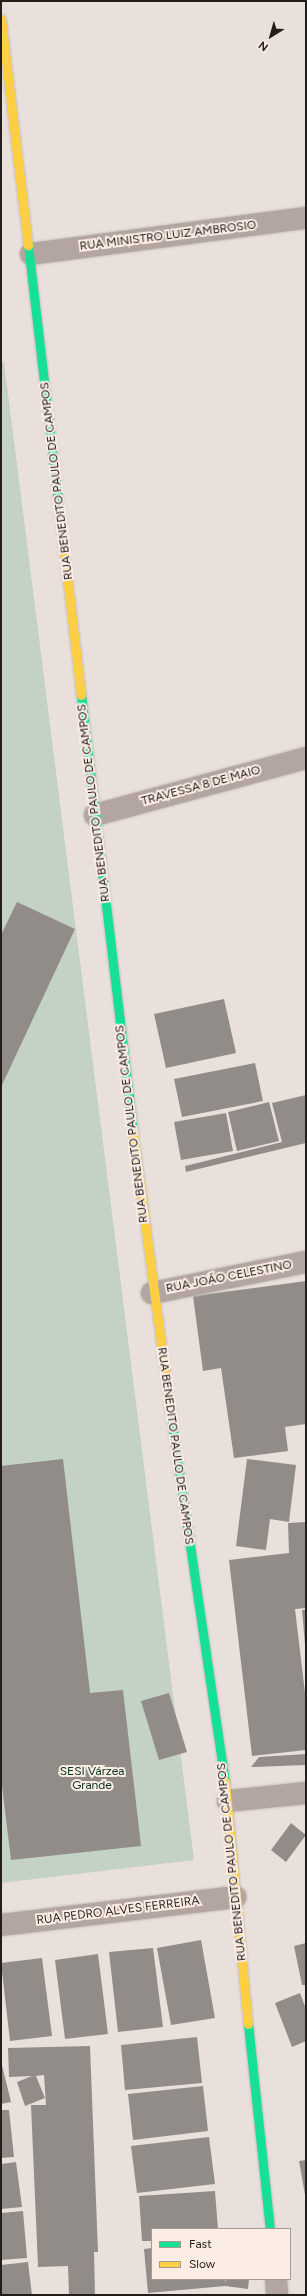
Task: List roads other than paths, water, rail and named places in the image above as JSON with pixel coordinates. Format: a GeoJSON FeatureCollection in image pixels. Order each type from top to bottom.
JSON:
{"type":"FeatureCollection","features":[{"type":"Feature","properties":{"kind":"street","name":"RUA BENEDITO PAULO DE CAMPOS"},"geometry":{"type":"LineString","coordinates":[[1,19],[31,254],[95,815],[152,1293],[228,1801],[235,1897],[270,2228]]}},
{"type":"Feature","properties":{"kind":"street","name":"RUA MINISTRO LUIZ AMBROSIO"},"geometry":{"type":"LineString","coordinates":[[31,254],[306,218]]}},
{"type":"Feature","properties":{"kind":"street","name":"TRAVESSA 8 DE MAIO"},"geometry":{"type":"LineString","coordinates":[[95,815],[306,758]]}},
{"type":"Feature","properties":{"kind":"street","name":"RUA JOÃO CELESTINO"},"geometry":{"type":"LineString","coordinates":[[152,1293],[306,1262]]}},
{"type":"Feature","properties":{"kind":"street"},"geometry":{"type":"LineString","coordinates":[[228,1801],[306,1793]]}},
{"type":"Feature","properties":{"kind":"street","name":"RUA PEDRO ALVES FERREIRA"},"geometry":{"type":"LineString","coordinates":[[1,1925],[235,1897]]}},
{"type":"Feature","properties":{"kind":"street"},"geometry":{"type":"LineString","coordinates":[[276,2280],[277,2295]]}},
{"type":"Feature","properties":{"kind":"park label","name":"SESI Várzea Grande"},"geometry":{"type":"Point","coordinates":[92,1779]}}]}
